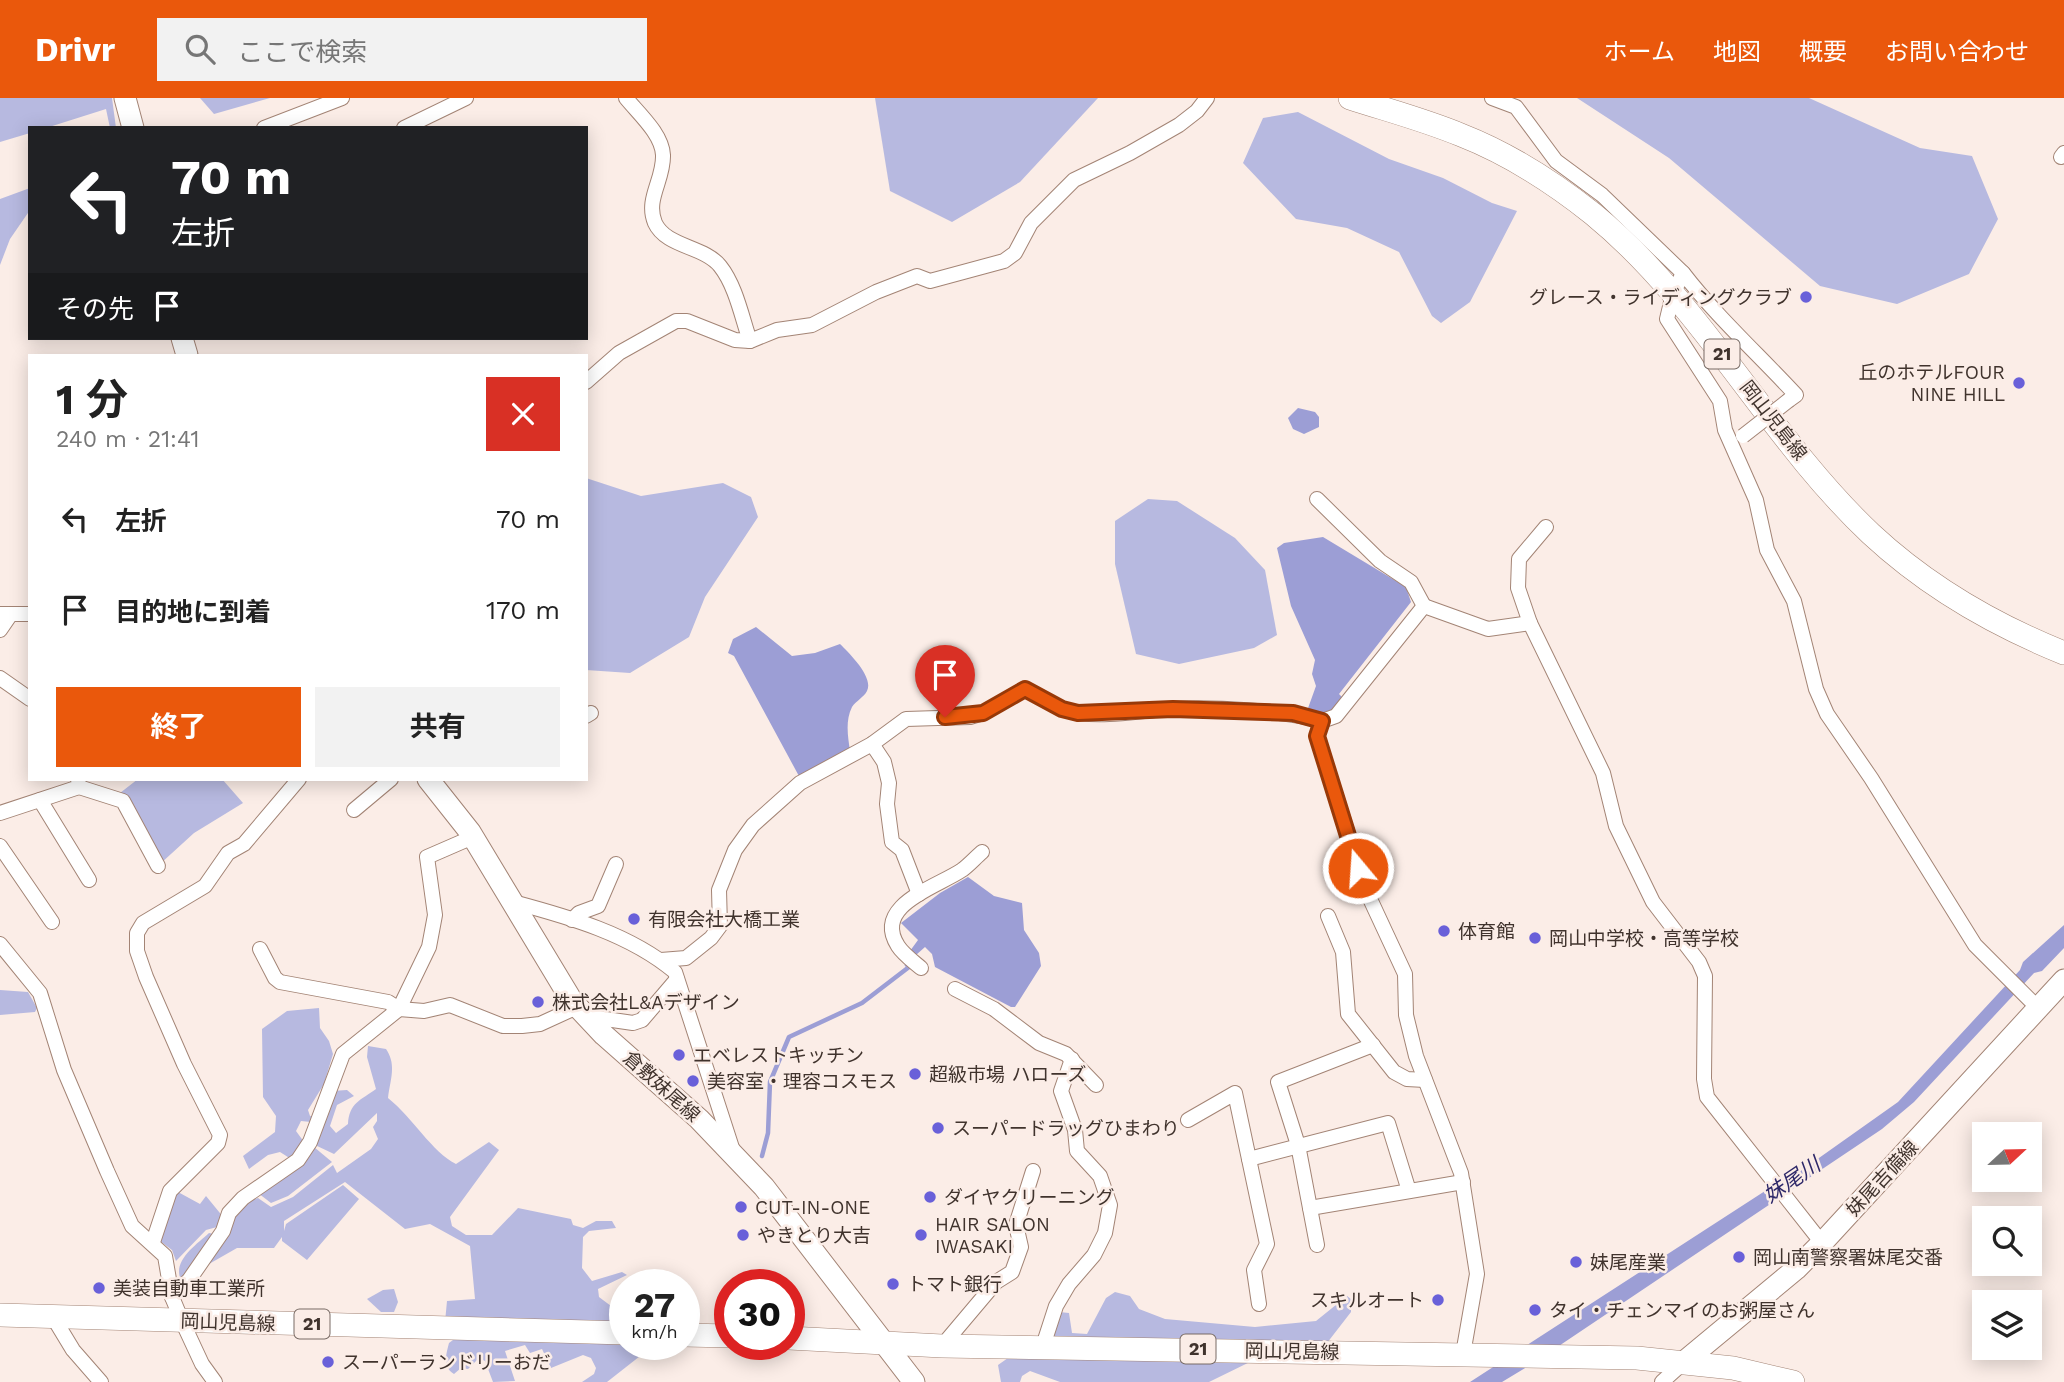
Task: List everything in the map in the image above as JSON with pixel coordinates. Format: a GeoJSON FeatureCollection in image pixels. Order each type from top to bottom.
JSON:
{"type":"FeatureCollection","features":[{"type":"Feature","properties":{"kind":"main road"},"geometry":{"type":"LineString","coordinates":[[125,98],[132,126]]}},
{"type":"Feature","properties":{"kind":"main road","name":"岡山児島線"},"geometry":{"type":"LineString","coordinates":[[1350,98],[1462,135],[1552,185],[1678,283],[1811,467],[1869,532],[1951,598],[1996,623],[2064,653]]}},
{"type":"Feature","properties":{"kind":"main road","name":"倉敷妹尾線"},"geometry":{"type":"LineString","coordinates":[[435,781],[513,902],[558,982],[581,1011],[652,1074],[735,1156],[796,1225],[914,1382]]}},
{"type":"Feature","properties":{"kind":"main road","name":"妹尾吉備線"},"geometry":{"type":"LineString","coordinates":[[1685,1361],[1796,1269],[1822,1243],[2033,1003],[2060,990]]}},
{"type":"Feature","properties":{"kind":"main road","name":"岡山児島線"},"geometry":{"type":"LineString","coordinates":[[0,1315],[609,1333]]}},
{"type":"Feature","properties":{"kind":"main road","name":"岡山児島線"},"geometry":{"type":"LineString","coordinates":[[805,1339],[942,1346],[1463,1354],[1685,1361],[1733,1368],[1793,1382]]}},
{"type":"Feature","properties":{"kind":"street"},"geometry":{"type":"LineString","coordinates":[[269,126],[342,98]]}},
{"type":"Feature","properties":{"kind":"street"},"geometry":{"type":"LineString","coordinates":[[408,126],[466,98]]}},
{"type":"Feature","properties":{"kind":"street"},"geometry":{"type":"LineString","coordinates":[[626,98],[656,134],[663,154],[650,205],[656,225],[671,239],[704,253],[720,266],[750,341]]}},
{"type":"Feature","properties":{"kind":"street"},"geometry":{"type":"LineString","coordinates":[[588,380],[619,353],[676,321],[687,321],[735,340],[750,341],[777,330],[812,325],[876,292],[917,276],[930,281],[1004,261],[1014,253],[1031,223],[1074,180],[1179,125],[1207,98]]}},
{"type":"Feature","properties":{"kind":"street"},"geometry":{"type":"LineString","coordinates":[[1492,98],[1516,107],[1556,161],[1602,195],[1678,283],[1712,310],[1796,395],[1737,440]]}},
{"type":"Feature","properties":{"kind":"street"},"geometry":{"type":"LineString","coordinates":[[1678,283],[1667,319],[1720,401],[1725,430],[1737,440],[1756,500],[1767,550],[1794,601],[1816,689],[1827,714],[1871,778],[1975,945],[2033,1003]]}},
{"type":"Feature","properties":{"kind":"street"},"geometry":{"type":"LineString","coordinates":[[1317,499],[1380,561],[1411,582],[1424,606],[1488,629],[1530,623]]}},
{"type":"Feature","properties":{"kind":"street"},"geometry":{"type":"LineString","coordinates":[[1546,527],[1519,559],[1518,588],[1530,623],[1603,773],[1616,826],[1653,902],[1699,962],[1705,976],[1704,1079],[1707,1097],[1822,1243]]}},
{"type":"Feature","properties":{"kind":"street"},"geometry":{"type":"LineString","coordinates":[[661,960],[686,958],[711,939],[720,926],[719,890],[724,872],[735,850],[753,825],[800,783],[872,744],[906,719],[970,717],[983,713],[1025,689],[1062,709],[1078,713],[1173,709],[1293,713],[1322,721],[1336,716],[1424,606]]}},
{"type":"Feature","properties":{"kind":"street"},"geometry":{"type":"LineString","coordinates":[[0,630],[5,614],[28,614]]}},
{"type":"Feature","properties":{"kind":"street"},"geometry":{"type":"LineString","coordinates":[[0,678],[28,698]]}},
{"type":"Feature","properties":{"kind":"street"},"geometry":{"type":"LineString","coordinates":[[1322,721],[1317,736],[1365,888],[1405,974],[1406,1015],[1425,1080],[1463,1182],[1476,1273],[1463,1354]]}},
{"type":"Feature","properties":{"kind":"street"},"geometry":{"type":"LineString","coordinates":[[872,744],[884,762],[889,783],[887,804],[892,842],[902,850],[919,894]]}},
{"type":"Feature","properties":{"kind":"street"},"geometry":{"type":"LineString","coordinates":[[153,1242],[170,1191],[218,1143],[220,1135],[184,1064],[146,977],[137,951],[137,933],[143,923],[205,886],[228,853],[244,844],[297,781]]}},
{"type":"Feature","properties":{"kind":"street"},"geometry":{"type":"LineString","coordinates":[[354,810],[389,781]]}},
{"type":"Feature","properties":{"kind":"street"},"geometry":{"type":"LineString","coordinates":[[0,813],[40,800],[78,783],[123,801],[158,866]]}},
{"type":"Feature","properties":{"kind":"street"},"geometry":{"type":"LineString","coordinates":[[40,800],[89,880]]}},
{"type":"Feature","properties":{"kind":"street"},"geometry":{"type":"LineString","coordinates":[[172,1297],[189,1280],[223,1231],[229,1213],[243,1198],[298,1160],[310,1142],[343,1054],[400,1009],[429,947],[435,915],[433,883],[427,857],[473,837]]}},
{"type":"Feature","properties":{"kind":"street"},"geometry":{"type":"LineString","coordinates":[[0,846],[52,922]]}},
{"type":"Feature","properties":{"kind":"street"},"geometry":{"type":"LineString","coordinates":[[914,962],[898,946],[892,925],[896,911],[919,894],[963,869],[982,852]]}},
{"type":"Feature","properties":{"kind":"street"},"geometry":{"type":"LineString","coordinates":[[572,920],[579,913],[598,906],[616,864]]}},
{"type":"Feature","properties":{"kind":"street"},"geometry":{"type":"LineString","coordinates":[[513,902],[611,934],[661,960],[675,972],[735,1156]]}},
{"type":"Feature","properties":{"kind":"street"},"geometry":{"type":"LineString","coordinates":[[1328,916],[1343,952],[1348,1014],[1394,1072],[1407,1079],[1425,1080]]}},
{"type":"Feature","properties":{"kind":"street"},"geometry":{"type":"LineString","coordinates":[[0,944],[40,993],[64,1070],[111,1182],[132,1226],[153,1242],[165,1256],[172,1297],[181,1321],[202,1364],[215,1382]]}},
{"type":"Feature","properties":{"kind":"street"},"geometry":{"type":"LineString","coordinates":[[260,948],[275,978],[280,982],[388,1002],[400,1009],[424,1011],[450,1005],[503,1026],[540,1024],[581,1011],[633,1024],[642,1020],[677,979]]}},
{"type":"Feature","properties":{"kind":"street"},"geometry":{"type":"LineString","coordinates":[[955,989],[994,1009],[1039,1043],[1072,1059],[1096,1085]]}},
{"type":"Feature","properties":{"kind":"street"},"geometry":{"type":"LineString","coordinates":[[1317,1245],[1298,1145],[1278,1082],[1373,1045]]}},
{"type":"Feature","properties":{"kind":"street"},"geometry":{"type":"LineString","coordinates":[[1043,1346],[1056,1306],[1069,1284],[1094,1255],[1105,1233],[1110,1205],[1100,1176],[1077,1151],[1075,1130],[1061,1091],[1072,1059]]}},
{"type":"Feature","properties":{"kind":"street"},"geometry":{"type":"LineString","coordinates":[[1188,1120],[1235,1093],[1266,1244],[1254,1270],[1259,1304]]}},
{"type":"Feature","properties":{"kind":"street"},"geometry":{"type":"LineString","coordinates":[[1249,1159],[1388,1123],[1409,1191]]}},
{"type":"Feature","properties":{"kind":"street"},"geometry":{"type":"LineString","coordinates":[[942,1346],[996,1282],[1012,1272],[1021,1247],[1016,1225],[1033,1171]]}},
{"type":"Feature","properties":{"kind":"street"},"geometry":{"type":"LineString","coordinates":[[1310,1208],[1463,1182]]}},
{"type":"Feature","properties":{"kind":"street"},"geometry":{"type":"LineString","coordinates":[[53,1317],[73,1350],[101,1382]]}},
{"type":"Feature","properties":{"kind":"street"},"geometry":{"type":"LineString","coordinates":[[1662,1382],[1685,1361]]}},
{"type":"Feature","properties":{"kind":"shaded area"},"geometry":{"type":"Polygon","coordinates":[[[0,98],[112,98],[116,126],[110,126],[106,109],[52,126],[28,126],[28,134],[0,142],[0,98]]]}},
{"type":"Feature","properties":{"kind":"shaded area"},"geometry":{"type":"Polygon","coordinates":[[[200,98],[270,98],[214,114],[200,98]]]}},
{"type":"Feature","properties":{"kind":"shaded area"},"geometry":{"type":"Polygon","coordinates":[[[875,98],[1098,98],[1020,182],[952,222],[890,191],[875,98]]]}},
{"type":"Feature","properties":{"kind":"shaded area"},"geometry":{"type":"Polygon","coordinates":[[[1577,98],[1809,98],[1920,148],[1972,156],[1998,219],[1969,274],[1897,304],[1820,286],[1669,158],[1577,98]]]}},
{"type":"Feature","properties":{"kind":"shaded area"},"geometry":{"type":"Polygon","coordinates":[[[1298,112],[1389,159],[1443,178],[1492,203],[1517,211],[1470,302],[1441,323],[1432,316],[1399,252],[1347,228],[1296,219],[1243,163],[1263,118],[1298,112]]]}},
{"type":"Feature","properties":{"kind":"shaded area"},"geometry":{"type":"Polygon","coordinates":[[[28,189],[28,213],[10,239],[0,265],[0,199],[28,189]]]}},
{"type":"Feature","properties":{"kind":"shaded area"},"geometry":{"type":"Polygon","coordinates":[[[588,479],[641,496],[723,483],[751,497],[758,517],[705,597],[689,637],[630,673],[588,670],[588,479]]]}},
{"type":"Feature","properties":{"kind":"shaded area"},"geometry":{"type":"Polygon","coordinates":[[[1148,499],[1177,501],[1235,538],[1265,570],[1277,635],[1254,648],[1179,664],[1136,654],[1115,564],[1115,521],[1148,499]]]}},
{"type":"Feature","properties":{"kind":"shaded area"},"geometry":{"type":"Polygon","coordinates":[[[135,781],[224,781],[243,803],[194,833],[160,864],[120,793],[135,781]]]}},
{"type":"Feature","properties":{"kind":"shaded area"},"geometry":{"type":"Polygon","coordinates":[[[0,990],[28,992],[37,1008],[35,1012],[0,1015],[0,990]]]}},
{"type":"Feature","properties":{"kind":"shaded area"},"geometry":{"type":"Polygon","coordinates":[[[319,1008],[320,1028],[329,1041],[333,1054],[324,1084],[308,1110],[310,1116],[324,1119],[332,1091],[347,1090],[354,1096],[337,1105],[330,1126],[336,1133],[348,1124],[353,1107],[376,1089],[367,1057],[368,1046],[386,1049],[392,1067],[388,1098],[447,1159],[456,1164],[489,1142],[499,1150],[450,1217],[452,1226],[466,1235],[492,1235],[518,1208],[571,1219],[573,1225],[583,1228],[596,1221],[612,1221],[616,1228],[589,1231],[583,1237],[582,1268],[592,1281],[609,1276],[609,1284],[598,1289],[599,1297],[609,1304],[609,1323],[445,1322],[447,1301],[475,1299],[470,1246],[430,1224],[405,1229],[345,1182],[284,1221],[284,1231],[286,1224],[343,1185],[359,1199],[307,1260],[282,1241],[282,1237],[274,1248],[237,1248],[181,1280],[179,1273],[182,1260],[192,1248],[209,1233],[227,1237],[234,1218],[246,1204],[258,1198],[271,1207],[293,1197],[333,1165],[337,1173],[371,1149],[378,1139],[373,1127],[377,1121],[377,1113],[334,1154],[315,1145],[311,1122],[301,1121],[296,1131],[304,1142],[291,1159],[280,1152],[268,1155],[249,1169],[243,1156],[275,1132],[276,1116],[263,1097],[262,1029],[287,1011],[319,1008]]]}},
{"type":"Feature","properties":{"kind":"shaded area"},"geometry":{"type":"Polygon","coordinates":[[[314,1147],[332,1162],[288,1196],[271,1203],[258,1193],[314,1147]]]}},
{"type":"Feature","properties":{"kind":"shaded area"},"geometry":{"type":"Polygon","coordinates":[[[178,1192],[200,1204],[206,1196],[224,1218],[217,1227],[206,1230],[176,1261],[172,1250],[160,1241],[167,1214],[178,1192]]]}},
{"type":"Feature","properties":{"kind":"shaded area"},"geometry":{"type":"Polygon","coordinates":[[[394,1289],[398,1302],[394,1312],[381,1312],[367,1299],[383,1290],[394,1289]]]}},
{"type":"Feature","properties":{"kind":"shaded area"},"geometry":{"type":"Polygon","coordinates":[[[1115,1292],[1130,1296],[1139,1309],[1165,1319],[1255,1327],[1316,1321],[1347,1296],[1351,1299],[1351,1312],[1327,1343],[1051,1336],[1059,1312],[1069,1313],[1072,1333],[1087,1334],[1106,1298],[1115,1292]]]}},
{"type":"Feature","properties":{"kind":"shaded area"},"geometry":{"type":"Polygon","coordinates":[[[457,1337],[609,1343],[609,1360],[635,1360],[607,1382],[582,1382],[594,1374],[596,1368],[591,1358],[583,1355],[551,1368],[542,1349],[530,1353],[525,1345],[505,1351],[515,1381],[493,1382],[485,1361],[479,1358],[468,1369],[461,1368],[454,1374],[450,1371],[446,1364],[449,1343],[457,1337]]]}},
{"type":"Feature","properties":{"kind":"shaded area"},"geometry":{"type":"Polygon","coordinates":[[[1008,1358],[1256,1359],[1209,1382],[1060,1382],[1030,1371],[1022,1376],[1020,1382],[1001,1382],[998,1365],[1008,1358]]]}},
{"type":"Feature","properties":{"kind":"water"},"geometry":{"type":"Polygon","coordinates":[[[1298,408],[1315,412],[1319,417],[1319,427],[1304,434],[1293,429],[1288,418],[1298,408]]]}},
{"type":"Feature","properties":{"kind":"water"},"geometry":{"type":"Polygon","coordinates":[[[1323,537],[1406,587],[1411,602],[1339,694],[1342,697],[1332,712],[1321,717],[1307,711],[1316,686],[1312,674],[1315,660],[1291,606],[1277,548],[1284,543],[1323,537]]]}},
{"type":"Feature","properties":{"kind":"water"},"geometry":{"type":"Polygon","coordinates":[[[756,627],[792,656],[815,653],[840,644],[860,666],[867,679],[867,691],[852,707],[848,718],[850,751],[800,778],[734,656],[728,653],[733,639],[756,627]]]}},
{"type":"Feature","properties":{"kind":"water"},"geometry":{"type":"Polygon","coordinates":[[[968,877],[994,896],[1022,903],[1024,930],[1039,953],[1041,966],[1015,1007],[935,967],[932,954],[925,947],[916,955],[910,951],[918,940],[901,923],[940,893],[968,877]]]}},
{"type":"Feature","properties":{"kind":"water","name":"妹尾川"},"geometry":{"type":"Polygon","coordinates":[[[2064,925],[2064,948],[2042,971],[2034,973],[1914,1102],[1882,1129],[1535,1362],[1502,1382],[1470,1382],[1765,1191],[1802,1170],[1898,1102],[2020,970],[2023,962],[2064,925]]]}},
{"type":"Feature","properties":{"kind":"waterway"},"geometry":{"type":"LineString","coordinates":[[762,1156],[768,1133],[770,1082],[789,1037],[862,1003],[909,967],[907,965]]}},
{"type":"Feature","properties":{"kind":"place","name":"グレース・ライディングクラブ"},"geometry":{"type":"Point","coordinates":[1806,297]}},
{"type":"Feature","properties":{"kind":"place","name":"丘のホテルFOUR NINE HILL"},"geometry":{"type":"Point","coordinates":[2019,383]}},
{"type":"Feature","properties":{"kind":"place","name":"有限会社大橋工業"},"geometry":{"type":"Point","coordinates":[634,919]}},
{"type":"Feature","properties":{"kind":"place","name":"体育館"},"geometry":{"type":"Point","coordinates":[1444,931]}},
{"type":"Feature","properties":{"kind":"place","name":"岡山中学校・高等学校"},"geometry":{"type":"Point","coordinates":[1535,938]}},
{"type":"Feature","properties":{"kind":"place","name":"株式会社L&Aデザイン"},"geometry":{"type":"Point","coordinates":[538,1002]}},
{"type":"Feature","properties":{"kind":"place","name":"エベレストキッチン"},"geometry":{"type":"Point","coordinates":[679,1055]}},
{"type":"Feature","properties":{"kind":"place","name":"超級市場 ハローズ"},"geometry":{"type":"Point","coordinates":[915,1074]}},
{"type":"Feature","properties":{"kind":"place","name":"美容室・理容コスモス"},"geometry":{"type":"Point","coordinates":[693,1081]}},
{"type":"Feature","properties":{"kind":"place","name":"スーパードラッグひまわり"},"geometry":{"type":"Point","coordinates":[938,1128]}},
{"type":"Feature","properties":{"kind":"place","name":"ダイヤクリーニング"},"geometry":{"type":"Point","coordinates":[930,1197]}},
{"type":"Feature","properties":{"kind":"place","name":"CUT-IN-ONE"},"geometry":{"type":"Point","coordinates":[741,1207]}},
{"type":"Feature","properties":{"kind":"place","name":"やきとり大吉"},"geometry":{"type":"Point","coordinates":[743,1235]}},
{"type":"Feature","properties":{"kind":"place","name":"HAIR SALON IWASAKI"},"geometry":{"type":"Point","coordinates":[921,1235]}},
{"type":"Feature","properties":{"kind":"place","name":"岡山南警察署妹尾交番"},"geometry":{"type":"Point","coordinates":[1739,1257]}},
{"type":"Feature","properties":{"kind":"place","name":"妹尾産業"},"geometry":{"type":"Point","coordinates":[1576,1262]}},
{"type":"Feature","properties":{"kind":"place","name":"トマト銀行"},"geometry":{"type":"Point","coordinates":[893,1284]}},
{"type":"Feature","properties":{"kind":"place","name":"美装自動車工業所"},"geometry":{"type":"Point","coordinates":[99,1288]}},
{"type":"Feature","properties":{"kind":"place","name":"スキルオート"},"geometry":{"type":"Point","coordinates":[1438,1300]}},
{"type":"Feature","properties":{"kind":"place","name":"タイ・チェンマイのお粥屋さん"},"geometry":{"type":"Point","coordinates":[1535,1310]}},
{"type":"Feature","properties":{"kind":"place","name":"スーパーランドリーおだ"},"geometry":{"type":"Point","coordinates":[328,1362]}},
{"type":"Feature","properties":{"kind":"route"},"geometry":{"type":"LineString","coordinates":[[945,717],[970,717],[983,713],[1025,689],[1062,709],[1078,713],[1105,714],[1173,709],[1293,713],[1322,721],[1317,736],[1358,868]]}}]}
